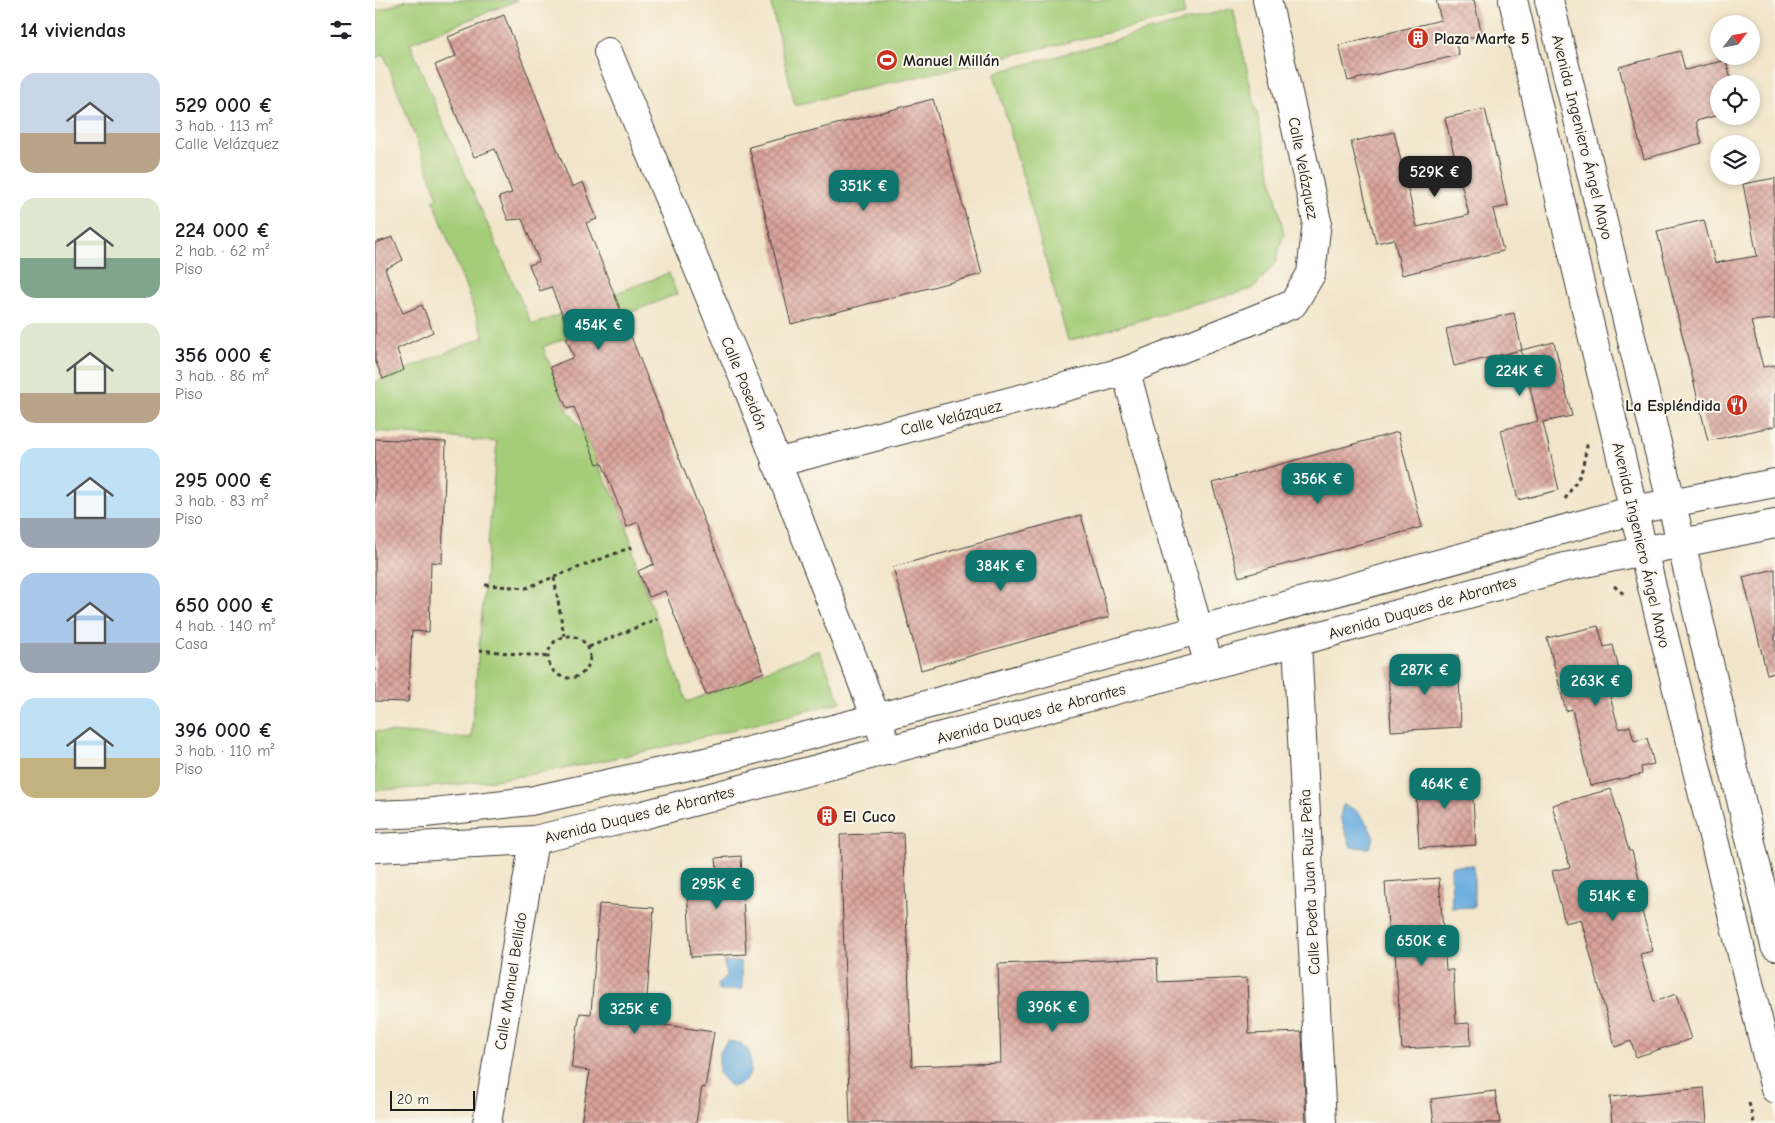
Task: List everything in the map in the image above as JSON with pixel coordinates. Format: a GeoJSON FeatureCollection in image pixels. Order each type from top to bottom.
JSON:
{"type":"FeatureCollection","features":[{"type":"Feature","properties":{"kind":"main road","name":"Calle Velázquez"},"geometry":{"type":"LineString","coordinates":[[776,462],[1126,371],[1293,304],[1311,274],[1317,221],[1267,0]]}},
{"type":"Feature","properties":{"kind":"main road","name":"Avenida Ingeniero Ángel Mayo"},"geometry":{"type":"LineString","coordinates":[[1513,0],[1643,550],[1775,1089]]}},
{"type":"Feature","properties":{"kind":"main road","name":"Avenida Ingeniero Ángel Mayo"},"geometry":{"type":"LineString","coordinates":[[1549,0],[1672,504],[1775,946]]}},
{"type":"Feature","properties":{"kind":"main road","name":"Calle Poseidón"},"geometry":{"type":"LineString","coordinates":[[608,52],[776,462],[889,750]]}},
{"type":"Feature","properties":{"kind":"main road"},"geometry":{"type":"LineString","coordinates":[[1126,371],[1209,665]]}},
{"type":"Feature","properties":{"kind":"main road"},"geometry":{"type":"LineString","coordinates":[[375,815],[425,813],[530,801],[710,761],[1199,630],[1634,510],[1775,484]]}},
{"type":"Feature","properties":{"kind":"main road","name":"Avenida Duques de Abrantes"},"geometry":{"type":"LineString","coordinates":[[375,848],[533,840],[643,815],[1297,642],[1565,567],[1775,524]]}},
{"type":"Feature","properties":{"kind":"main road","name":"Calle Poeta Juan Ruiz Peña"},"geometry":{"type":"LineString","coordinates":[[1297,642],[1322,1123]]}},
{"type":"Feature","properties":{"kind":"main road","name":"Calle Manuel Bellido"},"geometry":{"type":"LineString","coordinates":[[487,1123],[533,840]]}},
{"type":"Feature","properties":{"kind":"path"},"geometry":{"type":"LineString","coordinates":[[485,585],[526,588],[632,547]]}},
{"type":"Feature","properties":{"kind":"path"},"geometry":{"type":"LineString","coordinates":[[554,577],[564,636]]}},
{"type":"Feature","properties":{"kind":"path"},"geometry":{"type":"LineString","coordinates":[[589,648],[657,619]]}},
{"type":"Feature","properties":{"kind":"path"},"geometry":{"type":"LineString","coordinates":[[564,636],[579,637],[589,648],[590,661],[588,668],[583,673],[571,678],[564,678],[553,670],[548,657],[552,643],[564,636]]}},
{"type":"Feature","properties":{"kind":"path"},"geometry":{"type":"LineString","coordinates":[[479,650],[548,657]]}},
{"type":"Feature","properties":{"kind":"green space"},"geometry":{"type":"Polygon","coordinates":[[[407,0],[518,0],[410,43],[439,114],[532,325],[669,273],[677,294],[543,347],[567,409],[585,434],[627,527],[638,571],[687,702],[819,650],[841,702],[668,746],[552,771],[434,787],[375,790],[375,731],[471,738],[497,442],[375,431],[375,382],[484,337],[433,199],[438,197],[384,55],[375,58],[375,12],[407,0]]]}},
{"type":"Feature","properties":{"kind":"green space","name":"Manuel Millán"},"geometry":{"type":"Polygon","coordinates":[[[770,0],[1182,0],[1185,15],[795,105],[770,0]]]}},
{"type":"Feature","properties":{"kind":"green space"},"geometry":{"type":"Polygon","coordinates":[[[1233,8],[1284,233],[1275,263],[1254,288],[1068,341],[994,73],[1233,8]]]}},
{"type":"Feature","properties":{"kind":"water"},"geometry":{"type":"Polygon","coordinates":[[[1343,805],[1355,810],[1365,821],[1374,837],[1369,848],[1351,847],[1340,817],[1343,805]]]}},
{"type":"Feature","properties":{"kind":"water"},"geometry":{"type":"Polygon","coordinates":[[[1474,865],[1474,907],[1452,908],[1451,866],[1474,865]]]}},
{"type":"Feature","properties":{"kind":"water"},"geometry":{"type":"Polygon","coordinates":[[[740,961],[743,989],[719,991],[718,984],[726,976],[724,962],[740,961]]]}},
{"type":"Feature","properties":{"kind":"water"},"geometry":{"type":"Polygon","coordinates":[[[727,1041],[741,1043],[749,1051],[750,1058],[750,1070],[747,1078],[744,1082],[731,1087],[719,1074],[719,1054],[727,1041]]]}},
{"type":"Feature","properties":{"kind":"building","name":"Plaza Marte 5"},"geometry":{"type":"Polygon","coordinates":[[[1436,0],[1474,0],[1482,35],[1455,41],[1459,55],[1348,81],[1339,45],[1441,20],[1436,0]]]}},
{"type":"Feature","properties":{"kind":"building"},"geometry":{"type":"Polygon","coordinates":[[[504,15],[572,187],[583,182],[597,219],[586,223],[764,672],[706,695],[665,591],[649,597],[638,571],[654,564],[638,522],[627,527],[602,463],[597,464],[574,407],[567,409],[550,367],[574,357],[566,338],[571,336],[551,287],[540,291],[529,265],[539,261],[522,219],[508,220],[499,197],[512,193],[495,149],[474,157],[435,65],[456,56],[448,37],[504,15]]]}},
{"type":"Feature","properties":{"kind":"building"},"geometry":{"type":"Polygon","coordinates":[[[1680,51],[1685,70],[1710,64],[1727,65],[1730,75],[1710,75],[1710,117],[1696,121],[1702,143],[1644,159],[1619,67],[1680,51]]]}},
{"type":"Feature","properties":{"kind":"building"},"geometry":{"type":"Polygon","coordinates":[[[933,99],[982,274],[791,324],[749,147],[933,99]]]}},
{"type":"Feature","properties":{"kind":"building"},"geometry":{"type":"Polygon","coordinates":[[[1485,109],[1508,206],[1493,209],[1503,251],[1402,275],[1394,239],[1376,243],[1351,142],[1394,132],[1417,227],[1469,215],[1445,118],[1485,109]]]}},
{"type":"Feature","properties":{"kind":"building"},"geometry":{"type":"Polygon","coordinates":[[[1775,178],[1775,319],[1751,321],[1763,367],[1775,365],[1775,426],[1708,441],[1657,231],[1704,220],[1715,263],[1757,256],[1743,185],[1760,185],[1760,181],[1775,178]]]}},
{"type":"Feature","properties":{"kind":"building"},"geometry":{"type":"Polygon","coordinates":[[[393,237],[403,260],[385,269],[403,313],[422,305],[433,332],[397,349],[404,370],[383,379],[375,360],[375,243],[393,237]]]}},
{"type":"Feature","properties":{"kind":"building"},"geometry":{"type":"Polygon","coordinates":[[[1514,313],[1522,350],[1554,342],[1572,416],[1543,422],[1559,490],[1518,500],[1501,430],[1538,421],[1521,350],[1454,366],[1446,329],[1514,313]]]}},
{"type":"Feature","properties":{"kind":"building"},"geometry":{"type":"Polygon","coordinates":[[[1398,432],[1422,527],[1239,577],[1212,483],[1398,432]]]}},
{"type":"Feature","properties":{"kind":"building"},"geometry":{"type":"Polygon","coordinates":[[[375,439],[446,442],[442,563],[431,562],[429,632],[412,631],[408,702],[375,701],[375,439]]]}},
{"type":"Feature","properties":{"kind":"building"},"geometry":{"type":"Polygon","coordinates":[[[1081,515],[1109,617],[921,670],[893,567],[1081,515]]]}},
{"type":"Feature","properties":{"kind":"building"},"geometry":{"type":"Polygon","coordinates":[[[1775,569],[1775,673],[1767,674],[1743,577],[1775,569]]]}},
{"type":"Feature","properties":{"kind":"building"},"geometry":{"type":"Polygon","coordinates":[[[1598,626],[1604,647],[1613,645],[1620,674],[1605,678],[1619,729],[1630,726],[1634,741],[1647,738],[1654,764],[1641,767],[1642,774],[1590,786],[1572,709],[1566,711],[1547,638],[1598,626]]]}},
{"type":"Feature","properties":{"kind":"building"},"geometry":{"type":"Polygon","coordinates":[[[1458,655],[1461,727],[1391,731],[1388,667],[1435,665],[1435,656],[1458,655]]]}},
{"type":"Feature","properties":{"kind":"building"},"geometry":{"type":"Polygon","coordinates":[[[1471,771],[1476,845],[1419,848],[1415,774],[1471,771]]]}},
{"type":"Feature","properties":{"kind":"building"},"geometry":{"type":"Polygon","coordinates":[[[1611,789],[1629,851],[1632,851],[1645,902],[1640,904],[1653,951],[1640,954],[1654,1002],[1676,994],[1691,1039],[1636,1057],[1631,1041],[1615,1047],[1581,919],[1565,923],[1552,871],[1570,867],[1552,805],[1611,789]]]}},
{"type":"Feature","properties":{"kind":"building"},"geometry":{"type":"Polygon","coordinates":[[[903,833],[912,1066],[1001,1063],[998,964],[1157,958],[1158,982],[1247,978],[1249,1034],[1302,1032],[1306,1123],[850,1123],[840,835],[903,833]]]}},
{"type":"Feature","properties":{"kind":"building"},"geometry":{"type":"Polygon","coordinates":[[[741,856],[746,954],[691,957],[686,871],[717,869],[716,858],[741,856]]]}},
{"type":"Feature","properties":{"kind":"building"},"geometry":{"type":"Polygon","coordinates":[[[1439,878],[1446,970],[1453,970],[1456,1024],[1470,1023],[1471,1045],[1402,1049],[1395,953],[1390,953],[1385,882],[1439,878]]]}},
{"type":"Feature","properties":{"kind":"building"},"geometry":{"type":"Polygon","coordinates":[[[599,904],[654,908],[645,1022],[714,1032],[705,1088],[702,1087],[696,1123],[581,1123],[590,1071],[571,1068],[580,1013],[591,1014],[599,904]]]}},
{"type":"Feature","properties":{"kind":"building"},"geometry":{"type":"Polygon","coordinates":[[[1704,1088],[1707,1123],[1612,1123],[1610,1097],[1704,1088]]]}},
{"type":"Feature","properties":{"kind":"building"},"geometry":{"type":"Polygon","coordinates":[[[1495,1091],[1500,1123],[1434,1123],[1431,1099],[1495,1091]]]}},
{"type":"Feature","properties":{"kind":"place","name":"Plaza Marte 5"},"geometry":{"type":"Point","coordinates":[1418,38]}},
{"type":"Feature","properties":{"kind":"place","name":"Manuel Millán"},"geometry":{"type":"Point","coordinates":[887,60]}},
{"type":"Feature","properties":{"kind":"place","name":"La Espléndida"},"geometry":{"type":"Point","coordinates":[1737,405]}},
{"type":"Feature","properties":{"kind":"place","name":"El Cuco"},"geometry":{"type":"Point","coordinates":[827,816]}}]}
